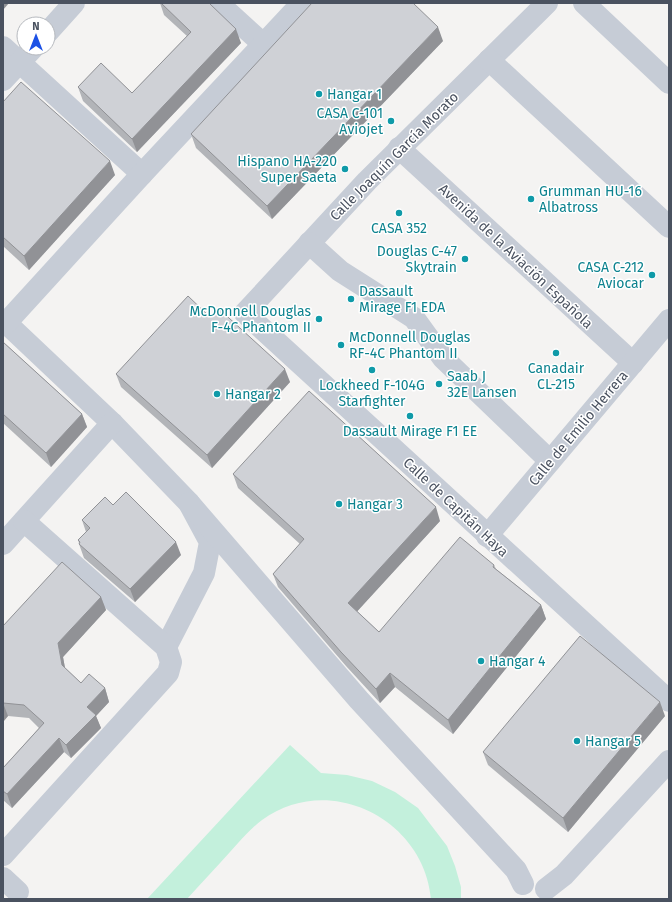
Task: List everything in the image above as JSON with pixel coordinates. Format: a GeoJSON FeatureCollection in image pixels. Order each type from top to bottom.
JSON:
{"type":"FeatureCollection","features":[{"type":"Feature","properties":{"kind":"street"},"geometry":{"type":"LineString","coordinates":[[56,23],[74,3]]}},
{"type":"Feature","properties":{"kind":"street"},"geometry":{"type":"LineString","coordinates":[[218,3],[263,44]]}},
{"type":"Feature","properties":{"kind":"street"},"geometry":{"type":"LineString","coordinates":[[302,3],[4,322],[112,423],[189,503],[359,700],[516,870],[518,892]]}},
{"type":"Feature","properties":{"kind":"street","name":"Calle Joaquín García Morato"},"geometry":{"type":"LineString","coordinates":[[245,312],[399,148],[547,3]]}},
{"type":"Feature","properties":{"kind":"street"},"geometry":{"type":"LineString","coordinates":[[584,3],[669,83]]}},
{"type":"Feature","properties":{"kind":"street"},"geometry":{"type":"LineString","coordinates":[[3,47],[16,52]]}},
{"type":"Feature","properties":{"kind":"street"},"geometry":{"type":"LineString","coordinates":[[3,80],[25,56]]}},
{"type":"Feature","properties":{"kind":"street"},"geometry":{"type":"LineString","coordinates":[[27,56],[142,174]]}},
{"type":"Feature","properties":{"kind":"street"},"geometry":{"type":"LineString","coordinates":[[489,60],[669,227]]}},
{"type":"Feature","properties":{"kind":"street","name":"Avenida de la Aviación Española"},"geometry":{"type":"LineString","coordinates":[[399,148],[633,363]]}},
{"type":"Feature","properties":{"kind":"street"},"geometry":{"type":"LineString","coordinates":[[309,243],[340,271],[414,318],[443,358],[550,462]]}},
{"type":"Feature","properties":{"kind":"street","name":"Calle de Capitán Haya"},"geometry":{"type":"LineString","coordinates":[[245,312],[487,536],[669,701]]}},
{"type":"Feature","properties":{"kind":"street","name":"Calle de Emilio Herrera"},"geometry":{"type":"LineString","coordinates":[[487,536],[669,320]]}},
{"type":"Feature","properties":{"kind":"street"},"geometry":{"type":"LineString","coordinates":[[3,544],[112,423]]}},
{"type":"Feature","properties":{"kind":"street"},"geometry":{"type":"LineString","coordinates":[[166,647],[204,573],[210,542],[189,503]]}},
{"type":"Feature","properties":{"kind":"street"},"geometry":{"type":"LineString","coordinates":[[3,855],[168,673],[171,662],[166,647],[24,521]]}},
{"type":"Feature","properties":{"kind":"street"},"geometry":{"type":"LineString","coordinates":[[518,892],[529,882],[535,882],[541,885],[548,894],[669,761]]}},
{"type":"Feature","properties":{"kind":"green space"},"geometry":{"type":"Polygon","coordinates":[[[290,745],[321,773],[347,775],[372,781],[395,792],[418,808],[447,846],[461,887],[461,899],[431,899],[424,871],[411,846],[392,826],[369,811],[343,802],[316,800],[288,806],[262,820],[245,835],[187,899],[147,899],[290,745]]]}},
{"type":"Feature","properties":{"kind":"building"},"geometry":{"type":"Polygon","coordinates":[[[161,3],[209,3],[236,29],[132,139],[78,87],[101,63],[132,93],[191,32],[161,3]]]}},
{"type":"Feature","properties":{"kind":"building","name":"Hangar 1"},"geometry":{"type":"Polygon","coordinates":[[[312,3],[413,3],[438,27],[267,206],[191,134],[312,3]]]}},
{"type":"Feature","properties":{"kind":"building"},"geometry":{"type":"Polygon","coordinates":[[[21,82],[110,161],[24,256],[3,237],[3,102],[21,82]]]}},
{"type":"Feature","properties":{"kind":"building","name":"Hangar 2"},"geometry":{"type":"Polygon","coordinates":[[[188,296],[210,317],[218,308],[285,369],[207,455],[116,374],[188,296]]]}},
{"type":"Feature","properties":{"kind":"building"},"geometry":{"type":"Polygon","coordinates":[[[3,342],[82,414],[46,453],[3,414],[3,342]]]}},
{"type":"Feature","properties":{"kind":"building"},"geometry":{"type":"Polygon","coordinates":[[[309,391],[436,507],[348,603],[379,632],[460,537],[494,565],[493,567],[541,605],[448,720],[390,673],[376,689],[341,652],[273,574],[304,539],[233,474],[309,391]]]}},
{"type":"Feature","properties":{"kind":"building"},"geometry":{"type":"Polygon","coordinates":[[[126,492],[176,542],[130,589],[79,544],[80,542],[78,540],[90,528],[82,520],[105,497],[113,505],[126,492]]]}},
{"type":"Feature","properties":{"kind":"building"},"geometry":{"type":"Polygon","coordinates":[[[62,562],[101,597],[58,643],[62,665],[81,683],[89,674],[105,688],[87,707],[96,715],[66,745],[59,738],[7,794],[3,791],[3,768],[44,723],[24,705],[3,703],[3,626],[62,562]]]}},
{"type":"Feature","properties":{"kind":"building","name":"Hangar 5"},"geometry":{"type":"Polygon","coordinates":[[[580,636],[660,702],[563,818],[483,752],[580,636]]]}},
{"type":"Feature","properties":{"kind":"place","name":"Hangar 1"},"geometry":{"type":"Point","coordinates":[319,94]}},
{"type":"Feature","properties":{"kind":"place","name":"CASA C-101 Aviojet"},"geometry":{"type":"Point","coordinates":[391,121]}},
{"type":"Feature","properties":{"kind":"place","name":"Hispano HA-220 Super Saeta"},"geometry":{"type":"Point","coordinates":[345,169]}},
{"type":"Feature","properties":{"kind":"place","name":"Grumman HU-16 Albatross"},"geometry":{"type":"Point","coordinates":[531,199]}},
{"type":"Feature","properties":{"kind":"place","name":"CASA 352"},"geometry":{"type":"Point","coordinates":[399,213]}},
{"type":"Feature","properties":{"kind":"place","name":"Douglas C-47 Skytrain"},"geometry":{"type":"Point","coordinates":[465,259]}},
{"type":"Feature","properties":{"kind":"place","name":"CASA C-212 Aviocar"},"geometry":{"type":"Point","coordinates":[652,275]}},
{"type":"Feature","properties":{"kind":"place","name":"Dassault Mirage F1 EDA"},"geometry":{"type":"Point","coordinates":[351,299]}},
{"type":"Feature","properties":{"kind":"place","name":"McDonnell Douglas F-4C Phantom II"},"geometry":{"type":"Point","coordinates":[319,319]}},
{"type":"Feature","properties":{"kind":"place","name":"McDonnell Douglas RF-4C Phantom II"},"geometry":{"type":"Point","coordinates":[341,345]}},
{"type":"Feature","properties":{"kind":"place","name":"Canadair CL-215"},"geometry":{"type":"Point","coordinates":[556,353]}},
{"type":"Feature","properties":{"kind":"place","name":"Lockheed F-104G Starfighter"},"geometry":{"type":"Point","coordinates":[372,370]}},
{"type":"Feature","properties":{"kind":"place","name":"Saab J 32E Lansen"},"geometry":{"type":"Point","coordinates":[439,384]}},
{"type":"Feature","properties":{"kind":"place","name":"Hangar 2"},"geometry":{"type":"Point","coordinates":[217,394]}},
{"type":"Feature","properties":{"kind":"place","name":"Dassault Mirage F1 EE"},"geometry":{"type":"Point","coordinates":[410,416]}},
{"type":"Feature","properties":{"kind":"place","name":"Hangar 3"},"geometry":{"type":"Point","coordinates":[339,504]}},
{"type":"Feature","properties":{"kind":"place","name":"Hangar 4"},"geometry":{"type":"Point","coordinates":[481,661]}},
{"type":"Feature","properties":{"kind":"place","name":"Hangar 5"},"geometry":{"type":"Point","coordinates":[577,741]}}]}
